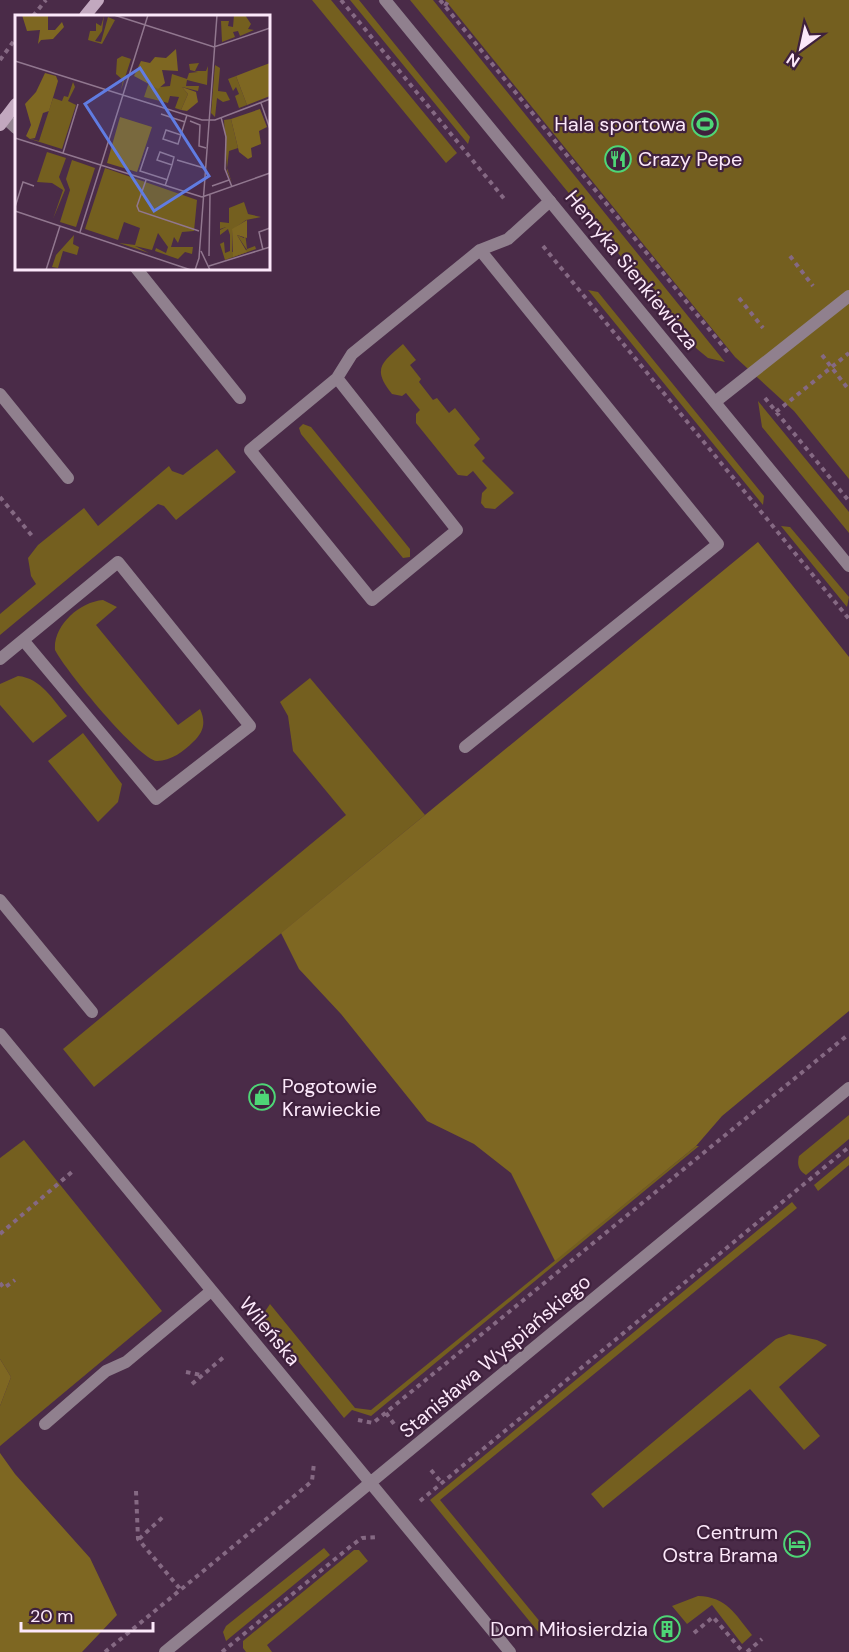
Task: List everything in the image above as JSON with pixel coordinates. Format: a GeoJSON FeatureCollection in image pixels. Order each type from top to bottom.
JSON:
{"type":"FeatureCollection","features":[{"type":"Feature","properties":{"kind":"street"},"geometry":{"type":"LineString","coordinates":[[86,15],[98,0]]}},
{"type":"Feature","properties":{"kind":"street","name":"Henryka Sienkiewicza"},"geometry":{"type":"LineString","coordinates":[[385,0],[849,566]]}},
{"type":"Feature","properties":{"kind":"street"},"geometry":{"type":"LineString","coordinates":[[3,122],[15,105]]}},
{"type":"Feature","properties":{"kind":"street"},"geometry":{"type":"LineString","coordinates":[[337,378],[457,530],[372,600],[250,450],[337,378],[352,354],[480,250],[508,239],[550,201]]}},
{"type":"Feature","properties":{"kind":"street"},"geometry":{"type":"LineString","coordinates":[[465,747],[718,544],[480,250]]}},
{"type":"Feature","properties":{"kind":"street"},"geometry":{"type":"LineString","coordinates":[[138,270],[240,398]]}},
{"type":"Feature","properties":{"kind":"street"},"geometry":{"type":"LineString","coordinates":[[715,402],[849,296]]}},
{"type":"Feature","properties":{"kind":"street"},"geometry":{"type":"LineString","coordinates":[[0,394],[68,478]]}},
{"type":"Feature","properties":{"kind":"street"},"geometry":{"type":"LineString","coordinates":[[0,659],[23,640],[118,562],[250,726],[156,799],[23,640]]}},
{"type":"Feature","properties":{"kind":"street"},"geometry":{"type":"LineString","coordinates":[[0,900],[92,1012]]}},
{"type":"Feature","properties":{"kind":"street","name":"Wileńska"},"geometry":{"type":"LineString","coordinates":[[0,1034],[510,1652]]}},
{"type":"Feature","properties":{"kind":"street","name":"Stanisława Wyspiańskiego"},"geometry":{"type":"LineString","coordinates":[[165,1652],[849,1088]]}},
{"type":"Feature","properties":{"kind":"street"},"geometry":{"type":"LineString","coordinates":[[45,1424],[92,1382],[106,1371],[126,1362],[211,1291]]}},
{"type":"Feature","properties":{"kind":"path"},"geometry":{"type":"LineString","coordinates":[[34,15],[46,0]]}},
{"type":"Feature","properties":{"kind":"path"},"geometry":{"type":"LineString","coordinates":[[341,0],[849,619]]}},
{"type":"Feature","properties":{"kind":"path"},"geometry":{"type":"LineString","coordinates":[[440,0],[849,501]]}},
{"type":"Feature","properties":{"kind":"path"},"geometry":{"type":"LineString","coordinates":[[445,6],[450,0]]}},
{"type":"Feature","properties":{"kind":"path"},"geometry":{"type":"LineString","coordinates":[[0,60],[15,39]]}},
{"type":"Feature","properties":{"kind":"path"},"geometry":{"type":"LineString","coordinates":[[790,256],[831,309]]}},
{"type":"Feature","properties":{"kind":"path"},"geometry":{"type":"LineString","coordinates":[[739,298],[780,350]]}},
{"type":"Feature","properties":{"kind":"path"},"geometry":{"type":"LineString","coordinates":[[776,412],[849,353]]}},
{"type":"Feature","properties":{"kind":"path"},"geometry":{"type":"LineString","coordinates":[[831,367],[849,390]]}},
{"type":"Feature","properties":{"kind":"path"},"geometry":{"type":"LineString","coordinates":[[0,497],[33,537]]}},
{"type":"Feature","properties":{"kind":"path"},"geometry":{"type":"LineString","coordinates":[[105,1652],[312,1480],[315,1465],[308,1455],[351,1418],[373,1423],[849,1034]]}},
{"type":"Feature","properties":{"kind":"path"},"geometry":{"type":"LineString","coordinates":[[222,1652],[351,1546],[362,1538],[377,1538],[849,1147]]}},
{"type":"Feature","properties":{"kind":"path"},"geometry":{"type":"LineString","coordinates":[[0,1234],[73,1171]]}},
{"type":"Feature","properties":{"kind":"path"},"geometry":{"type":"LineString","coordinates":[[0,1283],[4,1288],[15,1280]]}},
{"type":"Feature","properties":{"kind":"path"},"geometry":{"type":"LineString","coordinates":[[192,1384],[225,1356]]}},
{"type":"Feature","properties":{"kind":"path"},"geometry":{"type":"LineString","coordinates":[[186,1372],[202,1376]]}},
{"type":"Feature","properties":{"kind":"path"},"geometry":{"type":"LineString","coordinates":[[136,1491],[138,1539],[181,1590]]}},
{"type":"Feature","properties":{"kind":"path"},"geometry":{"type":"LineString","coordinates":[[138,1539],[165,1515]]}},
{"type":"Feature","properties":{"kind":"path"},"geometry":{"type":"LineString","coordinates":[[694,1633],[713,1617],[745,1652],[762,1639]]}},
{"type":"Feature","properties":{"kind":"shaded area"},"geometry":{"type":"Polygon","coordinates":[[[312,0],[331,0],[457,153],[446,163],[312,0]]]}},
{"type":"Feature","properties":{"kind":"shaded area"},"geometry":{"type":"Polygon","coordinates":[[[350,0],[359,0],[470,137],[468,144],[350,0]]]}},
{"type":"Feature","properties":{"kind":"shaded area"},"geometry":{"type":"Polygon","coordinates":[[[410,0],[433,0],[725,362],[708,358],[697,349],[410,0]]]}},
{"type":"Feature","properties":{"kind":"shaded area","name":"Hala sportowa"},"geometry":{"type":"Polygon","coordinates":[[[445,0],[849,0],[849,479],[794,411],[735,357],[445,0]]]}},
{"type":"Feature","properties":{"kind":"shaded area"},"geometry":{"type":"Polygon","coordinates":[[[588,290],[598,292],[764,496],[763,505],[588,290]]]}},
{"type":"Feature","properties":{"kind":"shaded area"},"geometry":{"type":"Polygon","coordinates":[[[403,344],[416,360],[410,365],[421,379],[419,382],[433,400],[437,398],[449,413],[455,408],[480,439],[474,445],[485,458],[482,461],[514,493],[495,509],[485,508],[481,503],[482,493],[487,488],[473,471],[467,476],[458,475],[416,423],[416,414],[420,410],[406,393],[402,396],[392,394],[382,378],[381,372],[385,362],[403,344]]]}},
{"type":"Feature","properties":{"kind":"shaded area"},"geometry":{"type":"Polygon","coordinates":[[[758,401],[849,512],[849,533],[762,427],[758,401]]]}},
{"type":"Feature","properties":{"kind":"shaded area"},"geometry":{"type":"Polygon","coordinates":[[[303,424],[311,427],[410,549],[410,557],[403,558],[301,434],[299,428],[303,424]]]}},
{"type":"Feature","properties":{"kind":"shaded area"},"geometry":{"type":"Polygon","coordinates":[[[217,449],[236,472],[176,520],[164,506],[158,504],[0,635],[0,614],[36,584],[31,576],[28,558],[38,545],[84,508],[98,526],[169,466],[172,471],[183,475],[217,449]]]}},
{"type":"Feature","properties":{"kind":"shaded area"},"geometry":{"type":"Polygon","coordinates":[[[781,526],[790,527],[849,597],[847,607],[781,526]]]}},
{"type":"Feature","properties":{"kind":"shaded area"},"geometry":{"type":"Polygon","coordinates":[[[758,542],[849,657],[849,1011],[722,1116],[696,1146],[555,1261],[511,1173],[474,1144],[427,1121],[341,1014],[299,969],[281,933],[758,542]]]}},
{"type":"Feature","properties":{"kind":"shaded area"},"geometry":{"type":"Polygon","coordinates":[[[103,600],[117,607],[96,625],[178,725],[200,709],[203,718],[202,731],[186,749],[177,755],[157,761],[135,746],[87,694],[55,650],[58,632],[69,617],[85,605],[103,600]]]}},
{"type":"Feature","properties":{"kind":"shaded area"},"geometry":{"type":"Polygon","coordinates":[[[18,676],[40,685],[67,716],[33,743],[0,705],[0,684],[18,676]]]}},
{"type":"Feature","properties":{"kind":"shaded area"},"geometry":{"type":"Polygon","coordinates":[[[310,678],[425,815],[94,1087],[63,1049],[346,815],[293,751],[288,716],[280,702],[310,678]]]}},
{"type":"Feature","properties":{"kind":"shaded area"},"geometry":{"type":"Polygon","coordinates":[[[83,733],[122,784],[118,802],[98,822],[48,761],[83,733]]]}},
{"type":"Feature","properties":{"kind":"shaded area"},"geometry":{"type":"Polygon","coordinates":[[[849,1115],[849,1139],[806,1175],[803,1173],[799,1167],[799,1156],[849,1115]]]}},
{"type":"Feature","properties":{"kind":"shaded area"},"geometry":{"type":"Polygon","coordinates":[[[24,1140],[162,1311],[0,1446],[0,1406],[11,1377],[0,1359],[0,1158],[24,1140]]]}},
{"type":"Feature","properties":{"kind":"shaded area"},"geometry":{"type":"Polygon","coordinates":[[[696,1146],[699,1146],[371,1416],[352,1410],[344,1418],[262,1316],[270,1304],[355,1408],[371,1410],[696,1146]]]}},
{"type":"Feature","properties":{"kind":"shaded area"},"geometry":{"type":"Polygon","coordinates":[[[849,1156],[849,1165],[818,1191],[814,1185],[849,1156]]]}},
{"type":"Feature","properties":{"kind":"shaded area"},"geometry":{"type":"Polygon","coordinates":[[[792,1202],[797,1208],[440,1500],[546,1629],[540,1634],[430,1500],[792,1202]]]}},
{"type":"Feature","properties":{"kind":"shaded area"},"geometry":{"type":"Polygon","coordinates":[[[789,1334],[817,1340],[827,1345],[779,1387],[820,1436],[804,1450],[750,1389],[603,1508],[591,1494],[776,1339],[789,1334]]]}},
{"type":"Feature","properties":{"kind":"shaded area"},"geometry":{"type":"Polygon","coordinates":[[[0,1359],[11,1377],[0,1406],[0,1359]]]}},
{"type":"Feature","properties":{"kind":"shaded area"},"geometry":{"type":"Polygon","coordinates":[[[0,1453],[15,1474],[90,1558],[117,1615],[82,1652],[0,1652],[0,1453]]]}},
{"type":"Feature","properties":{"kind":"shaded area"},"geometry":{"type":"Polygon","coordinates":[[[324,1548],[330,1555],[226,1641],[223,1632],[226,1626],[324,1548]]]}},
{"type":"Feature","properties":{"kind":"shaded area"},"geometry":{"type":"Polygon","coordinates":[[[354,1550],[359,1550],[368,1561],[267,1645],[272,1652],[246,1652],[243,1648],[243,1641],[354,1550]]]}},
{"type":"Feature","properties":{"kind":"shaded area"},"geometry":{"type":"Polygon","coordinates":[[[698,1596],[716,1600],[730,1608],[752,1635],[742,1644],[712,1605],[687,1624],[672,1606],[698,1596]]]}},
{"type":"Feature","properties":{"kind":"place","name":"Hala sportowa"},"geometry":{"type":"Point","coordinates":[705,124]}},
{"type":"Feature","properties":{"kind":"place","name":"Crazy Pepe"},"geometry":{"type":"Point","coordinates":[618,159]}},
{"type":"Feature","properties":{"kind":"place","name":"Pogotowie Krawieckie"},"geometry":{"type":"Point","coordinates":[262,1097]}},
{"type":"Feature","properties":{"kind":"place","name":"Centrum Ostra Brama"},"geometry":{"type":"Point","coordinates":[797,1544]}},
{"type":"Feature","properties":{"kind":"place","name":"Dom Miłosierdzia"},"geometry":{"type":"Point","coordinates":[667,1629]}}]}
